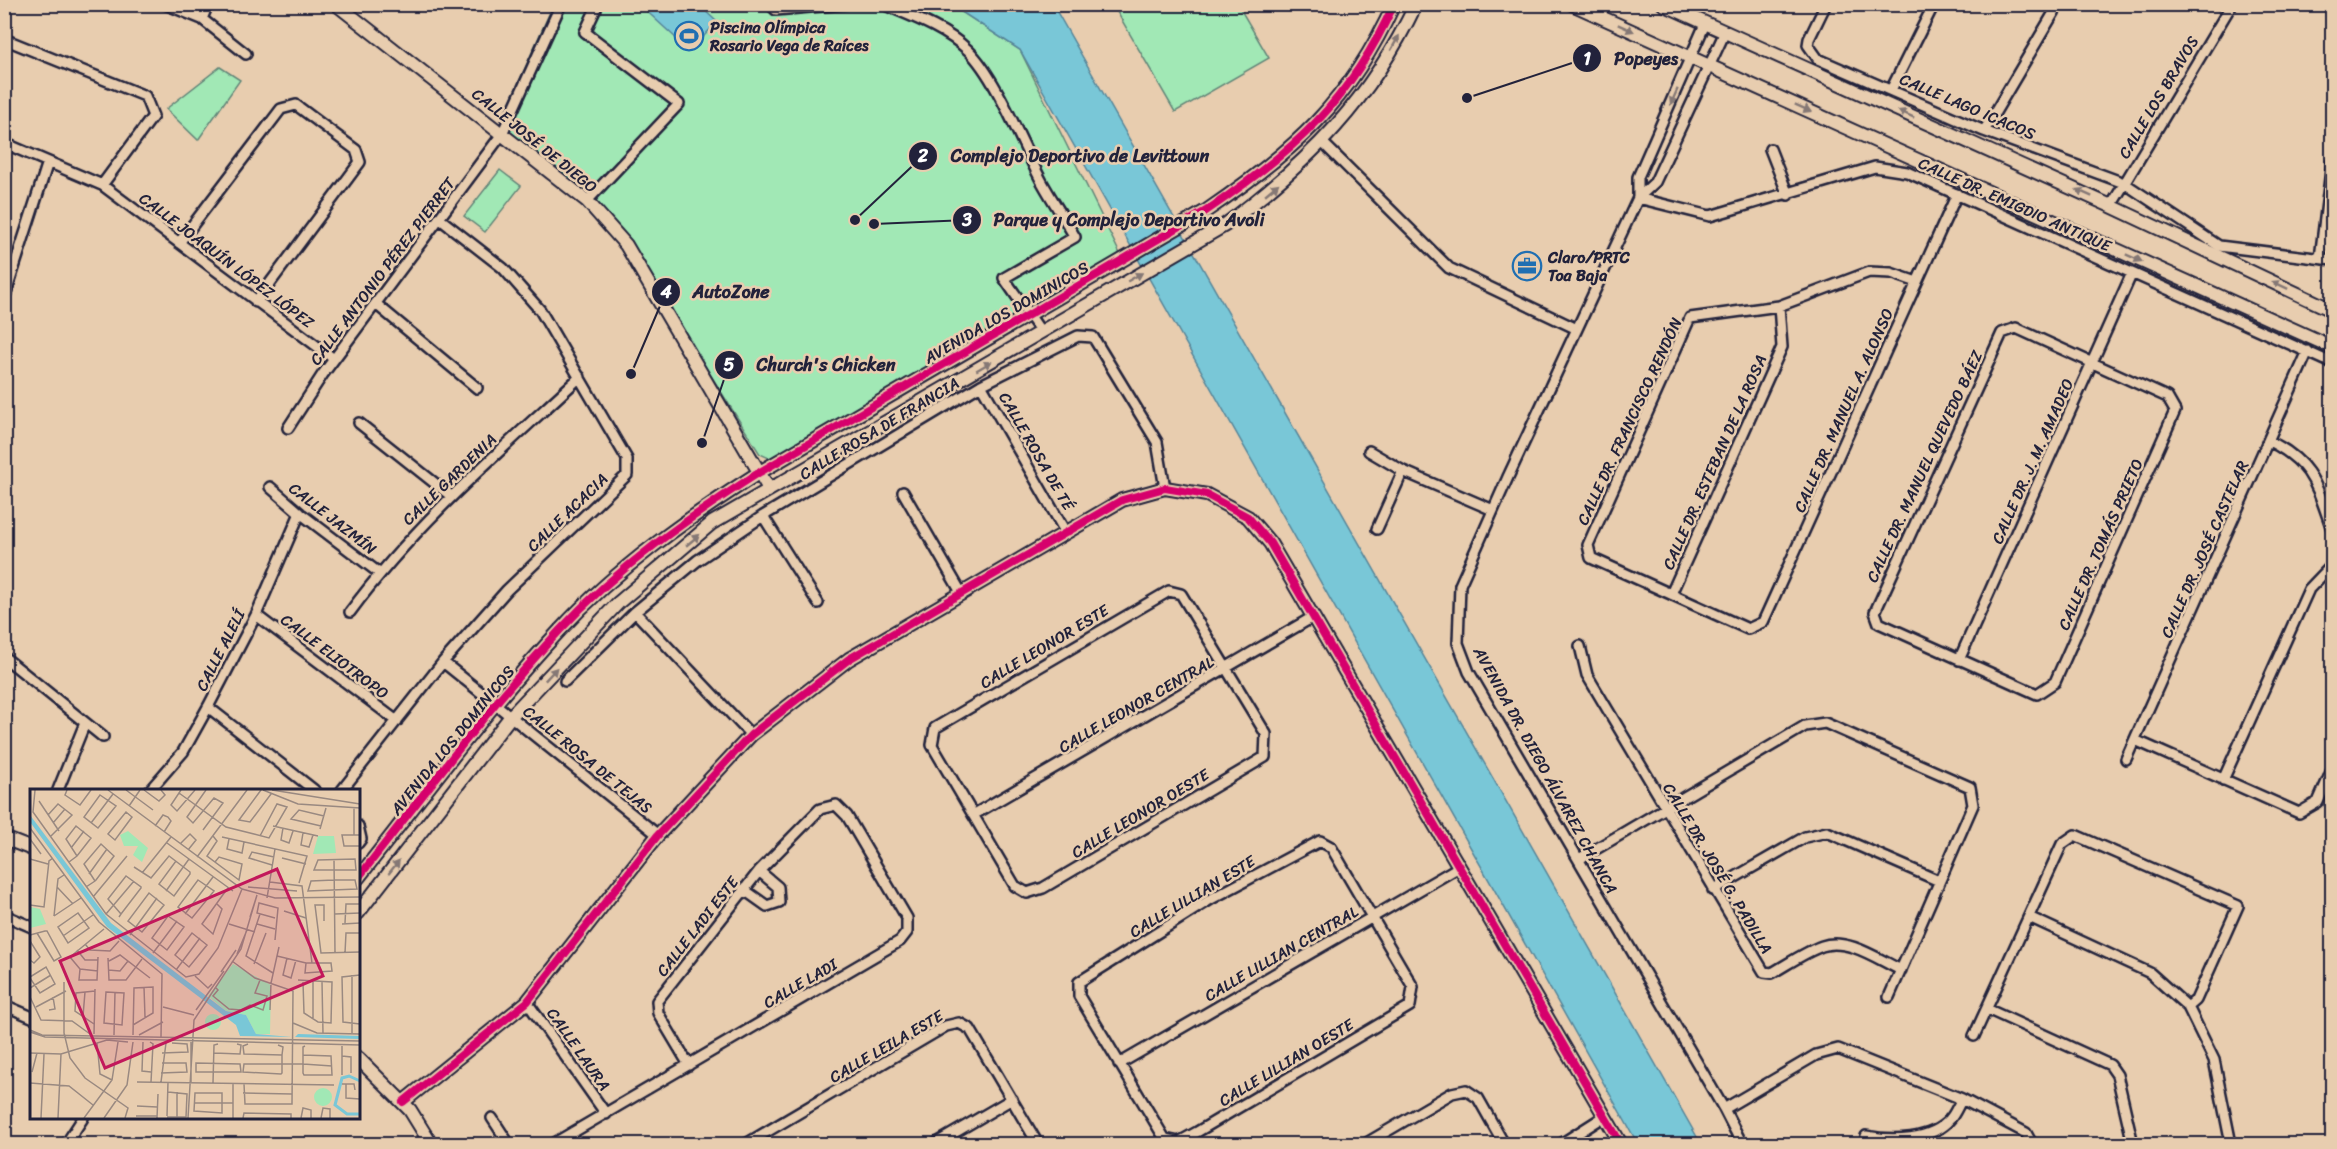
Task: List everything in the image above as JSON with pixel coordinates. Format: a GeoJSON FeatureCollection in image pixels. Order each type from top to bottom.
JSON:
{"type":"FeatureCollection","features":[{"type":"Feature","properties":{"kind":"street"},"geometry":{"type":"LineString","coordinates":[[165,4],[202,20],[246,54]]}},
{"type":"Feature","properties":{"kind":"street"},"geometry":{"type":"LineString","coordinates":[[202,20],[208,4]]}},
{"type":"Feature","properties":{"kind":"street","name":"CALLE JOSÉ DE DIEGO"},"geometry":{"type":"LineString","coordinates":[[336,4],[587,201],[626,245],[769,489]]}},
{"type":"Feature","properties":{"kind":"street","name":"CALLE ANTONIO PÉREZ PIERRET"},"geometry":{"type":"LineString","coordinates":[[288,428],[334,359],[502,134],[561,4]]}},
{"type":"Feature","properties":{"kind":"street"},"geometry":{"type":"LineString","coordinates":[[587,201],[679,104],[585,32],[598,4]]}},
{"type":"Feature","properties":{"kind":"street"},"geometry":{"type":"LineString","coordinates":[[770,4],[776,10],[845,4]]}},
{"type":"Feature","properties":{"kind":"street"},"geometry":{"type":"LineString","coordinates":[[883,4],[921,20],[966,48],[977,60],[1018,132],[1042,181],[1076,237],[1004,278],[1041,332]]}},
{"type":"Feature","properties":{"kind":"street","name":"AVENIDA LOS DOMINICOS"},"geometry":{"type":"LineString","coordinates":[[360,875],[496,704],[561,628],[641,555],[699,511],[760,472],[1206,211],[1260,174],[1310,130],[1344,91],[1368,58],[1394,4]]}},
{"type":"Feature","properties":{"kind":"street","name":"AVENIDA LOS DOMINICOS"},"geometry":{"type":"LineString","coordinates":[[360,910],[512,716],[618,603],[712,523],[1225,225],[1273,189],[1322,142],[1374,82],[1416,4]]}},
{"type":"Feature","properties":{"kind":"street"},"geometry":{"type":"LineString","coordinates":[[1572,4],[2332,347]]}},
{"type":"Feature","properties":{"kind":"street"},"geometry":{"type":"LineString","coordinates":[[1663,4],[2111,206],[2332,310]]}},
{"type":"Feature","properties":{"kind":"street","name":"CALLE LAGO ICACOS"},"geometry":{"type":"LineString","coordinates":[[1826,4],[1808,45],[1818,59],[1984,131],[2124,183],[2219,246],[2332,260]]}},
{"type":"Feature","properties":{"kind":"street"},"geometry":{"type":"LineString","coordinates":[[1891,90],[1934,4]]}},
{"type":"Feature","properties":{"kind":"street"},"geometry":{"type":"LineString","coordinates":[[1984,131],[2059,4]]}},
{"type":"Feature","properties":{"kind":"street","name":"CALLE LOS BRAVOS"},"geometry":{"type":"LineString","coordinates":[[2111,206],[2232,4]]}},
{"type":"Feature","properties":{"kind":"street","name":"AVENIDA DR. DIEGO ÁLVAREZ CHANCA"},"geometry":{"type":"LineString","coordinates":[[1638,198],[1638,177],[1706,24]]}},
{"type":"Feature","properties":{"kind":"street","name":"AVENIDA DR. DIEGO ÁLVAREZ CHANCA"},"geometry":{"type":"LineString","coordinates":[[1725,32],[1655,182],[1638,198],[1460,585],[1458,644],[1469,672],[1724,1108],[1742,1144]]}},
{"type":"Feature","properties":{"kind":"street"},"geometry":{"type":"LineString","coordinates":[[4,39],[145,96],[153,116],[102,185]]}},
{"type":"Feature","properties":{"kind":"street"},"geometry":{"type":"LineString","coordinates":[[179,243],[281,109],[297,105],[356,150],[360,162],[256,302]]}},
{"type":"Feature","properties":{"kind":"street"},"geometry":{"type":"LineString","coordinates":[[1322,142],[1449,268],[1577,329]]}},
{"type":"Feature","properties":{"kind":"street","name":"CALLE JOAQUÍN LÓPEZ LÓPEZ"},"geometry":{"type":"LineString","coordinates":[[4,143],[102,185],[334,359]]}},
{"type":"Feature","properties":{"kind":"street"},"geometry":{"type":"LineString","coordinates":[[1770,149],[1788,195]]}},
{"type":"Feature","properties":{"kind":"street"},"geometry":{"type":"LineString","coordinates":[[4,299],[48,162]]}},
{"type":"Feature","properties":{"kind":"street"},"geometry":{"type":"LineString","coordinates":[[2320,258],[2332,162]]}},
{"type":"Feature","properties":{"kind":"street","name":"CALLE DR. EMIGDIO ANTIQUE"},"geometry":{"type":"LineString","coordinates":[[1638,198],[1710,216],[1788,195],[1875,167],[1907,172],[2332,363]]}},
{"type":"Feature","properties":{"kind":"street","name":"CALLE DR. MANUEL A. ALONSO"},"geometry":{"type":"LineString","coordinates":[[1748,629],[1763,622],[1957,194]]}},
{"type":"Feature","properties":{"kind":"street","name":"CALLE ACACIA"},"geometry":{"type":"LineString","coordinates":[[343,789],[443,662],[507,590],[627,475],[627,459],[540,309],[510,276],[440,219]]}},
{"type":"Feature","properties":{"kind":"street","name":"CALLE DR. FRANCISCO RENDÓN"},"geometry":{"type":"LineString","coordinates":[[1748,629],[1591,558],[1588,545],[1690,318],[1779,306],[1869,272],[1891,273],[1917,282]]}},
{"type":"Feature","properties":{"kind":"street","name":"CALLE DR. J. M. AMADEO"},"geometry":{"type":"LineString","coordinates":[[1959,660],[2132,273]]}},
{"type":"Feature","properties":{"kind":"street"},"geometry":{"type":"LineString","coordinates":[[376,304],[477,388]]}},
{"type":"Feature","properties":{"kind":"street","name":"CALLE DR. ESTEBAN DE LA ROSA"},"geometry":{"type":"LineString","coordinates":[[1671,594],[1782,347],[1779,306]]}},
{"type":"Feature","properties":{"kind":"street","name":"CALLE DR. MANUEL QUEVEDO BÁEZ"},"geometry":{"type":"LineString","coordinates":[[1959,660],[1879,623],[1875,612],[1881,596],[2002,333],[2016,328],[2093,363]]}},
{"type":"Feature","properties":{"kind":"street","name":"CALLE ROSA DE FRANCIA"},"geometry":{"type":"LineString","coordinates":[[565,681],[635,612],[698,560],[763,516],[981,385],[1078,336],[1093,337],[1157,442],[1166,488]]}},
{"type":"Feature","properties":{"kind":"street","name":"CALLE DR. JOSÉ CASTELAR"},"geometry":{"type":"LineString","coordinates":[[2126,759],[2308,351]]}},
{"type":"Feature","properties":{"kind":"street","name":"CALLE DR. TOMÁS PRIETO"},"geometry":{"type":"LineString","coordinates":[[1959,660],[2037,694],[2055,682],[2175,411],[2167,397],[2093,363]]}},
{"type":"Feature","properties":{"kind":"street","name":"CALLE GARDENIA"},"geometry":{"type":"LineString","coordinates":[[350,612],[379,573],[451,496],[580,377]]}},
{"type":"Feature","properties":{"kind":"street","name":"CALLE ROSA DE TÉ"},"geometry":{"type":"LineString","coordinates":[[981,385],[1066,533]]}},
{"type":"Feature","properties":{"kind":"street"},"geometry":{"type":"LineString","coordinates":[[359,423],[451,496]]}},
{"type":"Feature","properties":{"kind":"street"},"geometry":{"type":"LineString","coordinates":[[2269,441],[2292,452],[2313,476],[2332,529]]}},
{"type":"Feature","properties":{"kind":"street"},"geometry":{"type":"LineString","coordinates":[[1369,451],[1403,471],[1493,510]]}},
{"type":"Feature","properties":{"kind":"street"},"geometry":{"type":"LineString","coordinates":[[1377,529],[1403,471]]}},
{"type":"Feature","properties":{"kind":"street","name":"CALLE JAZMÍN"},"geometry":{"type":"LineString","coordinates":[[270,487],[300,513],[379,573]]}},
{"type":"Feature","properties":{"kind":"street"},"geometry":{"type":"LineString","coordinates":[[403,1102],[527,1002],[658,835],[751,735],[849,659],[1122,500],[1166,488],[1207,495],[1248,517],[1270,543],[1621,1144]]}},
{"type":"Feature","properties":{"kind":"street"},"geometry":{"type":"LineString","coordinates":[[903,492],[962,594]]}},
{"type":"Feature","properties":{"kind":"street","name":"CALLE ALELÍ"},"geometry":{"type":"LineString","coordinates":[[151,789],[183,752],[208,707],[256,615],[300,513]]}},
{"type":"Feature","properties":{"kind":"street"},"geometry":{"type":"LineString","coordinates":[[763,516],[818,603]]}},
{"type":"Feature","properties":{"kind":"street"},"geometry":{"type":"LineString","coordinates":[[2223,780],[2309,589],[2332,565]]}},
{"type":"Feature","properties":{"kind":"street","name":"CALLE LEONOR ESTE"},"geometry":{"type":"LineString","coordinates":[[973,815],[932,745],[935,728],[1146,603],[1169,591],[1181,594],[1227,668]]}},
{"type":"Feature","properties":{"kind":"street"},"geometry":{"type":"LineString","coordinates":[[635,612],[751,735]]}},
{"type":"Feature","properties":{"kind":"street","name":"CALLE ELIOTROPO"},"geometry":{"type":"LineString","coordinates":[[256,615],[397,721]]}},
{"type":"Feature","properties":{"kind":"street","name":"CALLE LEONOR CENTRAL"},"geometry":{"type":"LineString","coordinates":[[973,815],[1313,617]]}},
{"type":"Feature","properties":{"kind":"street","name":"CALLE DR. JOSÉ G. PADILLA"},"geometry":{"type":"LineString","coordinates":[[1580,646],[1587,675],[1713,890],[1764,972],[1772,973],[1823,945],[1839,945],[1858,949],[1901,970]]}},
{"type":"Feature","properties":{"kind":"street"},"geometry":{"type":"LineString","coordinates":[[4,657],[103,737]]}},
{"type":"Feature","properties":{"kind":"street","name":"CALLE ROSA DE TEJAS"},"geometry":{"type":"LineString","coordinates":[[443,662],[658,835]]}},
{"type":"Feature","properties":{"kind":"street","name":"CALLE LEONOR OESTE"},"geometry":{"type":"LineString","coordinates":[[973,815],[1015,886],[1027,893],[1053,882],[1265,756],[1266,734],[1227,668]]}},
{"type":"Feature","properties":{"kind":"street"},"geometry":{"type":"LineString","coordinates":[[208,707],[313,789]]}},
{"type":"Feature","properties":{"kind":"street"},"geometry":{"type":"LineString","coordinates":[[58,789],[85,723]]}},
{"type":"Feature","properties":{"kind":"street"},"geometry":{"type":"LineString","coordinates":[[1579,859],[1805,726],[1826,723],[1970,787],[1973,805],[1889,997]]}},
{"type":"Feature","properties":{"kind":"street"},"geometry":{"type":"LineString","coordinates":[[2134,740],[2299,813],[2318,802],[2332,770]]}},
{"type":"Feature","properties":{"kind":"street","name":"CALLE LADI"},"geometry":{"type":"LineString","coordinates":[[553,1144],[900,941],[907,932],[907,918],[847,816],[836,805],[820,809],[812,817]]}},
{"type":"Feature","properties":{"kind":"street","name":"CALLE LADI ESTE"},"geometry":{"type":"LineString","coordinates":[[689,1065],[658,1014],[657,1001],[743,889],[812,817]]}},
{"type":"Feature","properties":{"kind":"street"},"geometry":{"type":"LineString","coordinates":[[1713,890],[1804,837],[1827,832],[1939,881]]}},
{"type":"Feature","properties":{"kind":"street"},"geometry":{"type":"LineString","coordinates":[[1974,1036],[2062,844],[2075,835],[2238,906],[2196,1000],[2188,1007]]}},
{"type":"Feature","properties":{"kind":"street"},"geometry":{"type":"LineString","coordinates":[[4,838],[30,848]]}},
{"type":"Feature","properties":{"kind":"street","name":"CALLE LILLIAN ESTE"},"geometry":{"type":"LineString","coordinates":[[1119,1064],[1079,996],[1079,982],[1210,899],[1320,841],[1331,847],[1373,918]]}},
{"type":"Feature","properties":{"kind":"street","name":"CALLE LILLIAN CENTRAL"},"geometry":{"type":"LineString","coordinates":[[1119,1064],[1459,867]]}},
{"type":"Feature","properties":{"kind":"street"},"geometry":{"type":"LineString","coordinates":[[743,889],[767,906],[779,902],[778,887],[759,871]]}},
{"type":"Feature","properties":{"kind":"street"},"geometry":{"type":"LineString","coordinates":[[4,915],[30,926]]}},
{"type":"Feature","properties":{"kind":"street"},"geometry":{"type":"LineString","coordinates":[[2029,917],[2150,973],[2188,1007],[2214,1060],[2231,1144]]}},
{"type":"Feature","properties":{"kind":"street","name":"CALLE LILLIAN OESTE"},"geometry":{"type":"LineString","coordinates":[[1119,1064],[1165,1139],[1179,1142],[1197,1132],[1410,1006],[1413,987],[1373,918]]}},
{"type":"Feature","properties":{"kind":"street","name":"CALLE LAURA"},"geometry":{"type":"LineString","coordinates":[[527,1002],[606,1114]]}},
{"type":"Feature","properties":{"kind":"street"},"geometry":{"type":"LineString","coordinates":[[4,1005],[30,1016]]}},
{"type":"Feature","properties":{"kind":"street"},"geometry":{"type":"LineString","coordinates":[[1987,1009],[2110,1065],[2117,1075],[2133,1144]]}},
{"type":"Feature","properties":{"kind":"street","name":"CALLE LEILA ESTE"},"geometry":{"type":"LineString","coordinates":[[746,1144],[946,1026],[959,1023],[970,1029],[1012,1099]]}},
{"type":"Feature","properties":{"kind":"street"},"geometry":{"type":"LineString","coordinates":[[1724,1108],[1816,1054],[1838,1049],[1962,1099],[2026,1133],[2032,1144]]}},
{"type":"Feature","properties":{"kind":"street"},"geometry":{"type":"LineString","coordinates":[[360,1060],[403,1102],[431,1144]]}},
{"type":"Feature","properties":{"kind":"street"},"geometry":{"type":"LineString","coordinates":[[1365,1144],[1452,1093],[1466,1090],[1478,1098],[1504,1144]]}},
{"type":"Feature","properties":{"kind":"street"},"geometry":{"type":"LineString","coordinates":[[934,1144],[1012,1099],[1038,1144]]}},
{"type":"Feature","properties":{"kind":"street"},"geometry":{"type":"LineString","coordinates":[[1866,1136],[1886,1140],[1933,1132],[1950,1120],[1962,1099]]}},
{"type":"Feature","properties":{"kind":"street"},"geometry":{"type":"LineString","coordinates":[[1561,1144],[1605,1116]]}},
{"type":"Feature","properties":{"kind":"street"},"geometry":{"type":"LineString","coordinates":[[492,1118],[509,1144]]}},
{"type":"Feature","properties":{"kind":"street"},"geometry":{"type":"LineString","coordinates":[[66,1144],[82,1119]]}},
{"type":"Feature","properties":{"kind":"green space"},"geometry":{"type":"Polygon","coordinates":[[[553,5],[951,5],[1020,50],[1122,258],[786,454],[769,458],[760,454],[628,243],[507,129],[505,113],[553,5]]]}},
{"type":"Feature","properties":{"kind":"green space"},"geometry":{"type":"Polygon","coordinates":[[[1113,5],[1238,5],[1269,58],[1175,112],[1113,5]]]}},
{"type":"Feature","properties":{"kind":"green space"},"geometry":{"type":"Polygon","coordinates":[[[220,67],[240,80],[198,140],[166,109],[220,67]]]}},
{"type":"Feature","properties":{"kind":"green space"},"geometry":{"type":"Polygon","coordinates":[[[500,170],[521,186],[485,232],[464,216],[500,170]]]}},
{"type":"Feature","properties":{"kind":"water","name":"Piscina Olímpica Rosario Vega de Raíces"},"geometry":{"type":"Polygon","coordinates":[[[640,5],[699,5],[717,22],[690,51],[640,5]]]}},
{"type":"Feature","properties":{"kind":"water"},"geometry":{"type":"Polygon","coordinates":[[[951,5],[1053,5],[1701,1144],[1638,1144],[1020,50],[951,5]]]}},
{"type":"Feature","properties":{"kind":"cycle path"},"geometry":{"type":"LineString","coordinates":[[360,875],[481,721],[533,660],[582,607],[630,564],[680,526],[760,472],[1206,211],[1266,168],[1316,122],[1338,97],[1377,39],[1394,4]]}},
{"type":"Feature","properties":{"kind":"cycle path"},"geometry":{"type":"LineString","coordinates":[[403,1102],[527,1002],[658,835],[751,735],[849,659],[1122,500],[1165,488],[1207,495],[1248,517],[1270,543],[1621,1144]]}},
{"type":"Feature","properties":{"kind":"place","name":"Piscina Olímpica Rosario Vega de Raíces"},"geometry":{"type":"Point","coordinates":[689,36]}},
{"type":"Feature","properties":{"kind":"place","name":"Popeyes"},"geometry":{"type":"Point","coordinates":[1467,98]}},
{"type":"Feature","properties":{"kind":"place","name":"Complejo Deportivo de Levittown"},"geometry":{"type":"Point","coordinates":[855,220]}},
{"type":"Feature","properties":{"kind":"place","name":"Parque y Complejo Deportivo Avoli"},"geometry":{"type":"Point","coordinates":[874,224]}},
{"type":"Feature","properties":{"kind":"place","name":"Claro/PRTC Toa Baja"},"geometry":{"type":"Point","coordinates":[1527,266]}},
{"type":"Feature","properties":{"kind":"place","name":"AutoZone"},"geometry":{"type":"Point","coordinates":[631,374]}},
{"type":"Feature","properties":{"kind":"place","name":"Church's Chicken"},"geometry":{"type":"Point","coordinates":[702,443]}}]}
